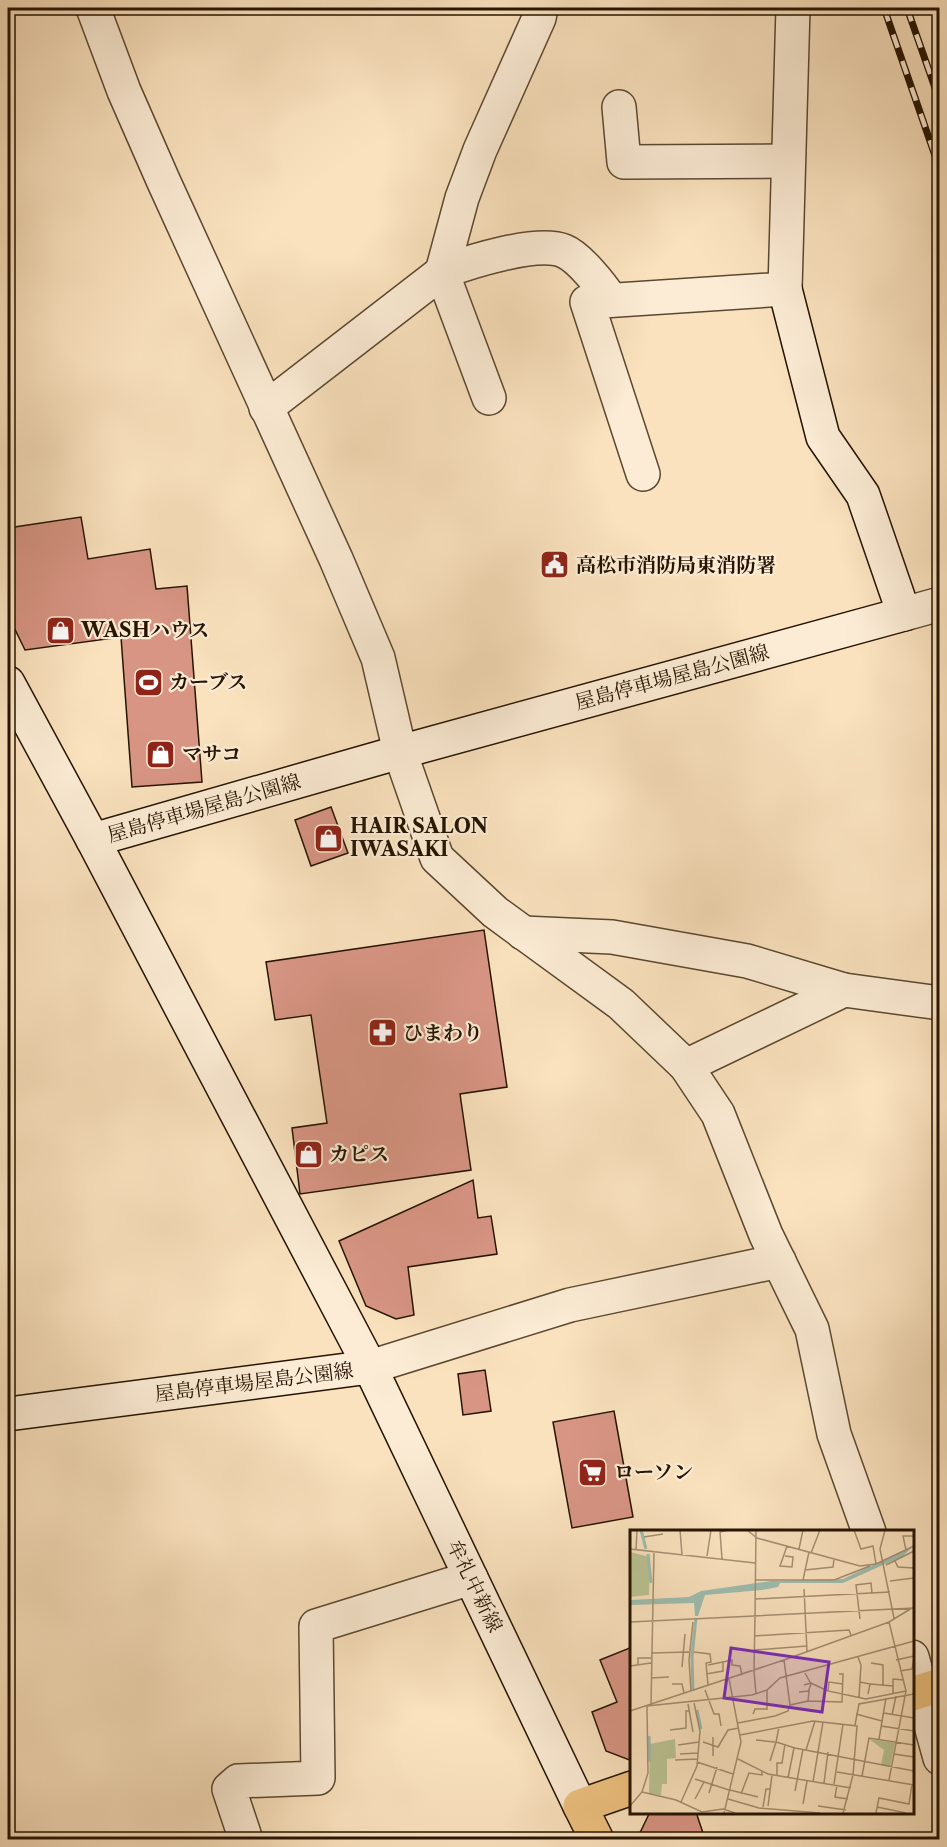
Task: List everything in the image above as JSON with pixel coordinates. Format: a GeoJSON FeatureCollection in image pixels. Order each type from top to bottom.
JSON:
{"type":"FeatureCollection","features":[{"type":"Feature","properties":{"kind":"main road"},"geometry":{"type":"LineString","coordinates":[[597,1839],[580,1806],[630,1789]]}},
{"type":"Feature","properties":{"kind":"street"},"geometry":{"type":"LineString","coordinates":[[93,8],[123,91],[336,559],[378,658],[400,752],[436,858],[495,912],[621,1004],[686,1066],[718,1114],[766,1235],[812,1329],[834,1434],[867,1530]]}},
{"type":"Feature","properties":{"kind":"street"},"geometry":{"type":"LineString","coordinates":[[489,398],[442,272],[462,198],[480,150],[539,18],[541,8]]}},
{"type":"Feature","properties":{"kind":"street"},"geometry":{"type":"LineString","coordinates":[[793,8],[785,289],[823,437],[863,495],[904,614]]}},
{"type":"Feature","properties":{"kind":"street"},"geometry":{"type":"LineString","coordinates":[[619,107],[624,162],[788,161]]}},
{"type":"Feature","properties":{"kind":"street"},"geometry":{"type":"LineString","coordinates":[[266,408],[442,272],[463,264],[527,249],[548,248],[565,251],[597,279],[611,300]]}},
{"type":"Feature","properties":{"kind":"street"},"geometry":{"type":"LineString","coordinates":[[644,474],[587,302],[785,289]]}},
{"type":"Feature","properties":{"kind":"street","name":"屋島停車場屋島公園線"},"geometry":{"type":"LineString","coordinates":[[8,1414],[370,1367],[93,840],[400,752],[939,604]]}},
{"type":"Feature","properties":{"kind":"street"},"geometry":{"type":"LineString","coordinates":[[8,683],[93,840]]}},
{"type":"Feature","properties":{"kind":"street"},"geometry":{"type":"LineString","coordinates":[[524,933],[612,937],[747,961],[844,990],[939,1003]]}},
{"type":"Feature","properties":{"kind":"street"},"geometry":{"type":"LineString","coordinates":[[686,1066],[844,990]]}},
{"type":"Feature","properties":{"kind":"street"},"geometry":{"type":"LineString","coordinates":[[370,1367],[570,1305],[779,1261]]}},
{"type":"Feature","properties":{"kind":"street","name":"牟礼中新線"},"geometry":{"type":"LineString","coordinates":[[370,1367],[580,1806]]}},
{"type":"Feature","properties":{"kind":"street"},"geometry":{"type":"LineString","coordinates":[[246,1839],[229,1789],[238,1781],[318,1778],[316,1626],[471,1578]]}},
{"type":"Feature","properties":{"kind":"street"},"geometry":{"type":"LineString","coordinates":[[914,1662],[924,1690],[939,1758]]}},
{"type":"Feature","properties":{"kind":"building"},"geometry":{"type":"Polygon","coordinates":[[[81,517],[88,559],[150,549],[156,589],[187,586],[202,782],[132,787],[121,637],[25,650],[8,615],[8,528],[81,517]]]}},
{"type":"Feature","properties":{"kind":"building"},"geometry":{"type":"Polygon","coordinates":[[[331,807],[348,853],[311,866],[295,820],[331,807]]]}},
{"type":"Feature","properties":{"kind":"building"},"geometry":{"type":"Polygon","coordinates":[[[484,930],[507,1087],[460,1094],[471,1170],[300,1194],[292,1128],[327,1123],[311,1015],[275,1020],[266,962],[484,930]]]}},
{"type":"Feature","properties":{"kind":"building"},"geometry":{"type":"Polygon","coordinates":[[[473,1180],[478,1218],[491,1216],[497,1254],[408,1267],[414,1315],[396,1319],[366,1306],[339,1241],[473,1180]]]}},
{"type":"Feature","properties":{"kind":"building"},"geometry":{"type":"Polygon","coordinates":[[[485,1370],[491,1411],[463,1415],[458,1374],[485,1370]]]}},
{"type":"Feature","properties":{"kind":"building"},"geometry":{"type":"Polygon","coordinates":[[[614,1411],[633,1517],[572,1528],[553,1422],[614,1411]]]}},
{"type":"Feature","properties":{"kind":"building"},"geometry":{"type":"Polygon","coordinates":[[[630,1648],[630,1760],[606,1751],[592,1712],[617,1702],[600,1660],[630,1648]]]}},
{"type":"Feature","properties":{"kind":"building"},"geometry":{"type":"Polygon","coordinates":[[[649,1814],[697,1814],[705,1839],[637,1839],[649,1814]]]}},
{"type":"Feature","properties":{"kind":"railway"},"geometry":{"type":"LineString","coordinates":[[884,8],[940,170]]}},
{"type":"Feature","properties":{"kind":"railway"},"geometry":{"type":"LineString","coordinates":[[907,8],[940,102]]}},
{"type":"Feature","properties":{"kind":"place","name":"高松市消防局東消防署"},"geometry":{"type":"Point","coordinates":[555,565]}},
{"type":"Feature","properties":{"kind":"place","name":"WASHハウス"},"geometry":{"type":"Point","coordinates":[60,630]}},
{"type":"Feature","properties":{"kind":"place","name":"カーブス"},"geometry":{"type":"Point","coordinates":[148,682]}},
{"type":"Feature","properties":{"kind":"place","name":"マサコ"},"geometry":{"type":"Point","coordinates":[161,754]}},
{"type":"Feature","properties":{"kind":"place","name":"HAIR SALON IWASAKI"},"geometry":{"type":"Point","coordinates":[329,838]}},
{"type":"Feature","properties":{"kind":"place","name":"ひまわり"},"geometry":{"type":"Point","coordinates":[382,1033]}},
{"type":"Feature","properties":{"kind":"place","name":"カピス"},"geometry":{"type":"Point","coordinates":[308,1154]}},
{"type":"Feature","properties":{"kind":"place","name":"ローソン"},"geometry":{"type":"Point","coordinates":[593,1472]}}]}
